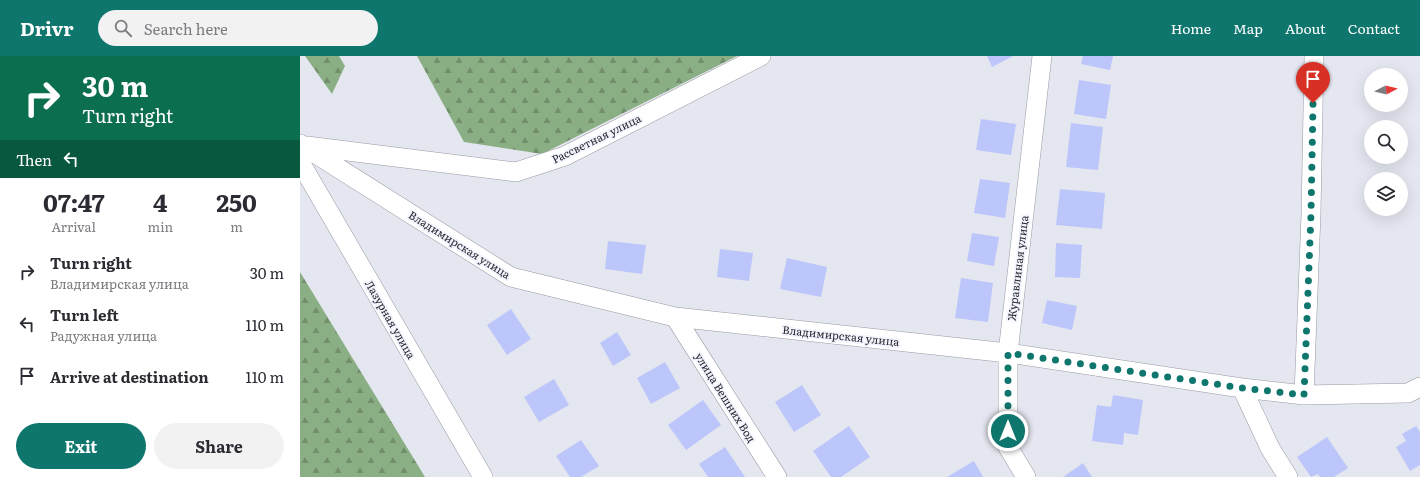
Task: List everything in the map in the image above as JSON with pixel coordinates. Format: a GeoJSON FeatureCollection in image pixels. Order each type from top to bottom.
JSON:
{"type":"FeatureCollection","features":[{"type":"Feature","properties":{"kind":"street","name":"Рассветная улица"},"geometry":{"type":"LineString","coordinates":[[300,150],[516,172],[565,156],[760,56]]}},
{"type":"Feature","properties":{"kind":"street","name":"Журавлиная улица"},"geometry":{"type":"LineString","coordinates":[[1026,477],[1008,446],[1008,353],[1042,56]]}},
{"type":"Feature","properties":{"kind":"street"},"geometry":{"type":"LineString","coordinates":[[1304,395],[1311,214],[1314,56]]}},
{"type":"Feature","properties":{"kind":"street","name":"Владимирская улица"},"geometry":{"type":"LineString","coordinates":[[300,150],[511,277],[675,317],[1008,353],[1242,388],[1304,395],[1408,393],[1420,387]]}},
{"type":"Feature","properties":{"kind":"street","name":"Лазурная улица"},"geometry":{"type":"LineString","coordinates":[[300,150],[482,477]]}},
{"type":"Feature","properties":{"kind":"street","name":"улица Вешних Вод"},"geometry":{"type":"LineString","coordinates":[[675,317],[777,477]]}},
{"type":"Feature","properties":{"kind":"street"},"geometry":{"type":"LineString","coordinates":[[1242,388],[1270,448],[1288,477]]}},
{"type":"Feature","properties":{"kind":"green space"},"geometry":{"type":"Polygon","coordinates":[[[305,56],[339,56],[345,66],[332,94],[305,56]]]}},
{"type":"Feature","properties":{"kind":"green space"},"geometry":{"type":"Polygon","coordinates":[[[417,56],[737,56],[542,154],[464,142],[417,56]]]}},
{"type":"Feature","properties":{"kind":"green space"},"geometry":{"type":"Polygon","coordinates":[[[300,272],[425,477],[300,477],[300,272]]]}},
{"type":"Feature","properties":{"kind":"building"},"geometry":{"type":"Polygon","coordinates":[[[987,56],[1013,56],[992,67],[987,56]]]}},
{"type":"Feature","properties":{"kind":"building"},"geometry":{"type":"Polygon","coordinates":[[[1083,56],[1113,56],[1110,70],[1081,64],[1083,56]]]}},
{"type":"Feature","properties":{"kind":"building"},"geometry":{"type":"Polygon","coordinates":[[[1079,80],[1111,85],[1106,119],[1074,114],[1079,80]]]}},
{"type":"Feature","properties":{"kind":"building"},"geometry":{"type":"Polygon","coordinates":[[[981,119],[1016,124],[1011,155],[976,150],[981,119]]]}},
{"type":"Feature","properties":{"kind":"building"},"geometry":{"type":"Polygon","coordinates":[[[1071,123],[1103,127],[1098,170],[1066,167],[1071,123]]]}},
{"type":"Feature","properties":{"kind":"building"},"geometry":{"type":"Polygon","coordinates":[[[980,179],[1010,183],[1005,218],[974,213],[980,179]]]}},
{"type":"Feature","properties":{"kind":"building"},"geometry":{"type":"Polygon","coordinates":[[[1060,189],[1105,193],[1102,229],[1056,225],[1060,189]]]}},
{"type":"Feature","properties":{"kind":"building"},"geometry":{"type":"Polygon","coordinates":[[[972,233],[999,237],[994,266],[967,261],[972,233]]]}},
{"type":"Feature","properties":{"kind":"building"},"geometry":{"type":"Polygon","coordinates":[[[608,241],[646,245],[642,274],[605,269],[608,241]]]}},
{"type":"Feature","properties":{"kind":"building"},"geometry":{"type":"Polygon","coordinates":[[[1056,243],[1082,245],[1080,278],[1055,277],[1056,243]]]}},
{"type":"Feature","properties":{"kind":"building"},"geometry":{"type":"Polygon","coordinates":[[[720,249],[753,253],[749,281],[717,277],[720,249]]]}},
{"type":"Feature","properties":{"kind":"building"},"geometry":{"type":"Polygon","coordinates":[[[787,258],[827,267],[821,297],[780,289],[787,258]]]}},
{"type":"Feature","properties":{"kind":"building"},"geometry":{"type":"Polygon","coordinates":[[[961,278],[993,283],[988,322],[955,318],[961,278]]]}},
{"type":"Feature","properties":{"kind":"building"},"geometry":{"type":"Polygon","coordinates":[[[1047,300],[1077,306],[1072,330],[1042,323],[1047,300]]]}},
{"type":"Feature","properties":{"kind":"building"},"geometry":{"type":"Polygon","coordinates":[[[511,309],[531,339],[507,355],[487,325],[511,309]]]}},
{"type":"Feature","properties":{"kind":"building"},"geometry":{"type":"Polygon","coordinates":[[[617,332],[631,355],[613,366],[600,343],[617,332]]]}},
{"type":"Feature","properties":{"kind":"building"},"geometry":{"type":"Polygon","coordinates":[[[665,362],[680,388],[651,404],[637,378],[665,362]]]}},
{"type":"Feature","properties":{"kind":"building"},"geometry":{"type":"Polygon","coordinates":[[[554,379],[569,405],[539,422],[524,397],[554,379]]]}},
{"type":"Feature","properties":{"kind":"building"},"geometry":{"type":"Polygon","coordinates":[[[802,385],[821,415],[794,432],[775,402],[802,385]]]}},
{"type":"Feature","properties":{"kind":"building"},"geometry":{"type":"Polygon","coordinates":[[[1113,395],[1143,400],[1138,435],[1124,433],[1123,445],[1092,441],[1097,405],[1111,407],[1113,395]]]}},
{"type":"Feature","properties":{"kind":"building"},"geometry":{"type":"Polygon","coordinates":[[[703,400],[721,425],[686,450],[668,425],[703,400]]]}},
{"type":"Feature","properties":{"kind":"building"},"geometry":{"type":"Polygon","coordinates":[[[849,426],[870,457],[841,477],[831,477],[813,451],[849,426]]]}},
{"type":"Feature","properties":{"kind":"building"},"geometry":{"type":"Polygon","coordinates":[[[1416,426],[1420,432],[1420,465],[1410,471],[1396,447],[1406,441],[1402,434],[1416,426]]]}},
{"type":"Feature","properties":{"kind":"building"},"geometry":{"type":"Polygon","coordinates":[[[1327,437],[1348,468],[1334,477],[1320,477],[1318,474],[1311,477],[1297,457],[1327,437]]]}},
{"type":"Feature","properties":{"kind":"building"},"geometry":{"type":"Polygon","coordinates":[[[581,440],[599,466],[581,477],[570,477],[556,456],[581,440]]]}},
{"type":"Feature","properties":{"kind":"building"},"geometry":{"type":"Polygon","coordinates":[[[725,447],[745,477],[708,477],[699,464],[725,447]]]}},
{"type":"Feature","properties":{"kind":"building"},"geometry":{"type":"Polygon","coordinates":[[[974,461],[983,477],[947,477],[974,461]]]}},
{"type":"Feature","properties":{"kind":"building"},"geometry":{"type":"Polygon","coordinates":[[[1083,463],[1092,477],[1063,477],[1083,463]]]}},
{"type":"Feature","properties":{"kind":"route"},"geometry":{"type":"LineString","coordinates":[[1008,431],[1008,353],[1242,388],[1304,395],[1311,214],[1313,103]]}}]}
